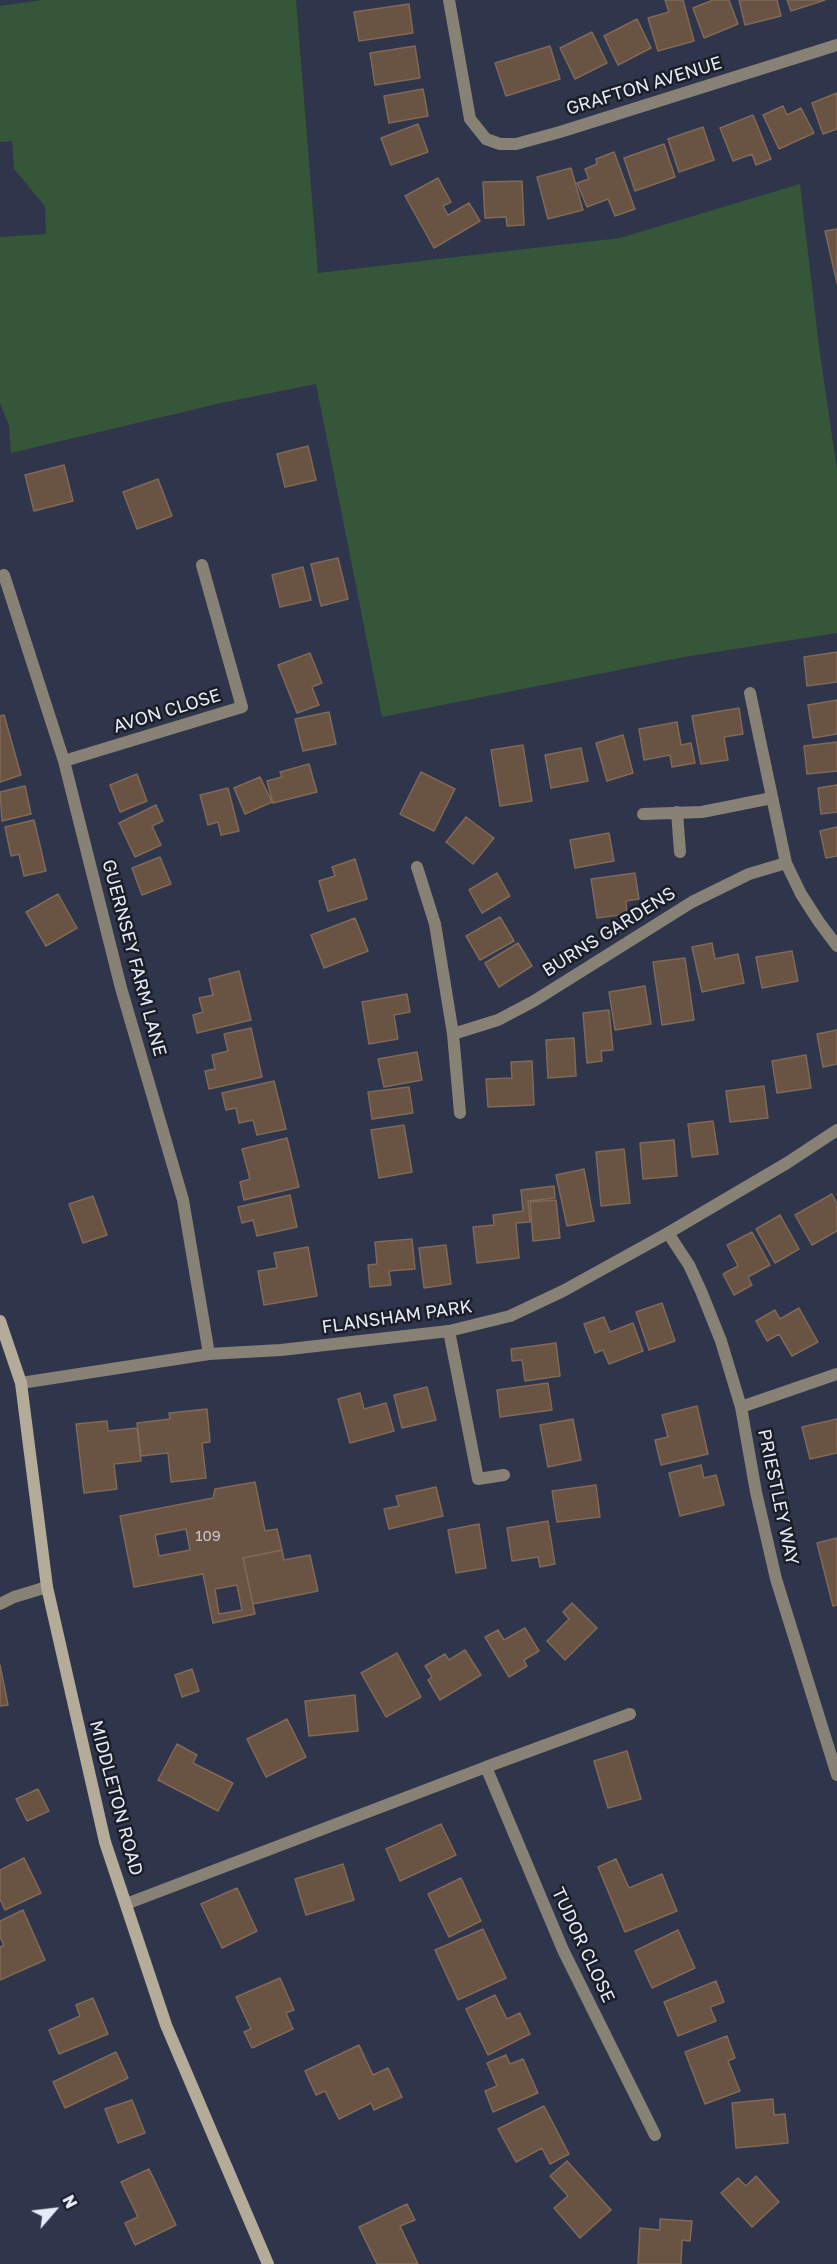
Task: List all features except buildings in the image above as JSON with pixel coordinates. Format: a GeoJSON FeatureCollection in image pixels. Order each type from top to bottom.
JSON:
{"type":"FeatureCollection","features":[{"type":"Feature","properties":{"kind":"main road","name":"MIDDLETON ROAD"},"geometry":{"type":"LineString","coordinates":[[0,1322],[21,1383],[47,1587],[105,1842],[166,2025],[268,2264]]}},
{"type":"Feature","properties":{"kind":"street","name":"GRAFTON AVENUE"},"geometry":{"type":"LineString","coordinates":[[449,0],[470,119],[486,140],[500,144],[516,144],[837,45]]}},
{"type":"Feature","properties":{"kind":"street","name":"AVON CLOSE"},"geometry":{"type":"LineString","coordinates":[[64,761],[242,707],[202,565]]}},
{"type":"Feature","properties":{"kind":"street","name":"GUERNSEY FARM LANE"},"geometry":{"type":"LineString","coordinates":[[4,574],[64,761],[121,988],[183,1200],[209,1354]]}},
{"type":"Feature","properties":{"kind":"street"},"geometry":{"type":"LineString","coordinates":[[750,693],[786,863],[801,894],[837,946]]}},
{"type":"Feature","properties":{"kind":"street"},"geometry":{"type":"LineString","coordinates":[[643,814],[702,812],[772,798]]}},
{"type":"Feature","properties":{"kind":"street"},"geometry":{"type":"LineString","coordinates":[[677,812],[680,852]]}},
{"type":"Feature","properties":{"kind":"street","name":"BURNS GARDENS"},"geometry":{"type":"LineString","coordinates":[[453,1034],[498,1020],[534,1001],[692,902],[749,874],[786,863]]}},
{"type":"Feature","properties":{"kind":"street"},"geometry":{"type":"LineString","coordinates":[[417,867],[435,924],[453,1034],[460,1113]]}},
{"type":"Feature","properties":{"kind":"street","name":"FLANSHAM PARK"},"geometry":{"type":"LineString","coordinates":[[21,1383],[209,1354],[280,1350],[449,1331],[510,1316],[562,1291],[668,1233],[787,1163],[837,1130]]}},
{"type":"Feature","properties":{"kind":"street","name":"PRIESTLEY WAY"},"geometry":{"type":"LineString","coordinates":[[668,1233],[689,1265],[702,1291],[721,1341],[741,1407],[756,1492],[776,1579],[837,1775]]}},
{"type":"Feature","properties":{"kind":"street"},"geometry":{"type":"LineString","coordinates":[[449,1331],[478,1479],[504,1475]]}},
{"type":"Feature","properties":{"kind":"street"},"geometry":{"type":"LineString","coordinates":[[741,1407],[837,1374]]}},
{"type":"Feature","properties":{"kind":"street"},"geometry":{"type":"LineString","coordinates":[[0,1604],[14,1597],[47,1587]]}},
{"type":"Feature","properties":{"kind":"street"},"geometry":{"type":"LineString","coordinates":[[126,1904],[630,1714]]}},
{"type":"Feature","properties":{"kind":"street","name":"TUDOR CLOSE"},"geometry":{"type":"LineString","coordinates":[[486,1767],[563,1950],[655,2135]]}},
{"type":"Feature","properties":{"kind":"green space"},"geometry":{"type":"Polygon","coordinates":[[[42,0],[296,0],[318,273],[620,238],[800,184],[819,347],[837,470],[837,633],[684,657],[382,717],[316,384],[221,403],[11,453],[9,426],[0,403],[0,237],[46,234],[45,206],[14,169],[12,141],[0,142],[0,6],[42,0]]]}}]}
